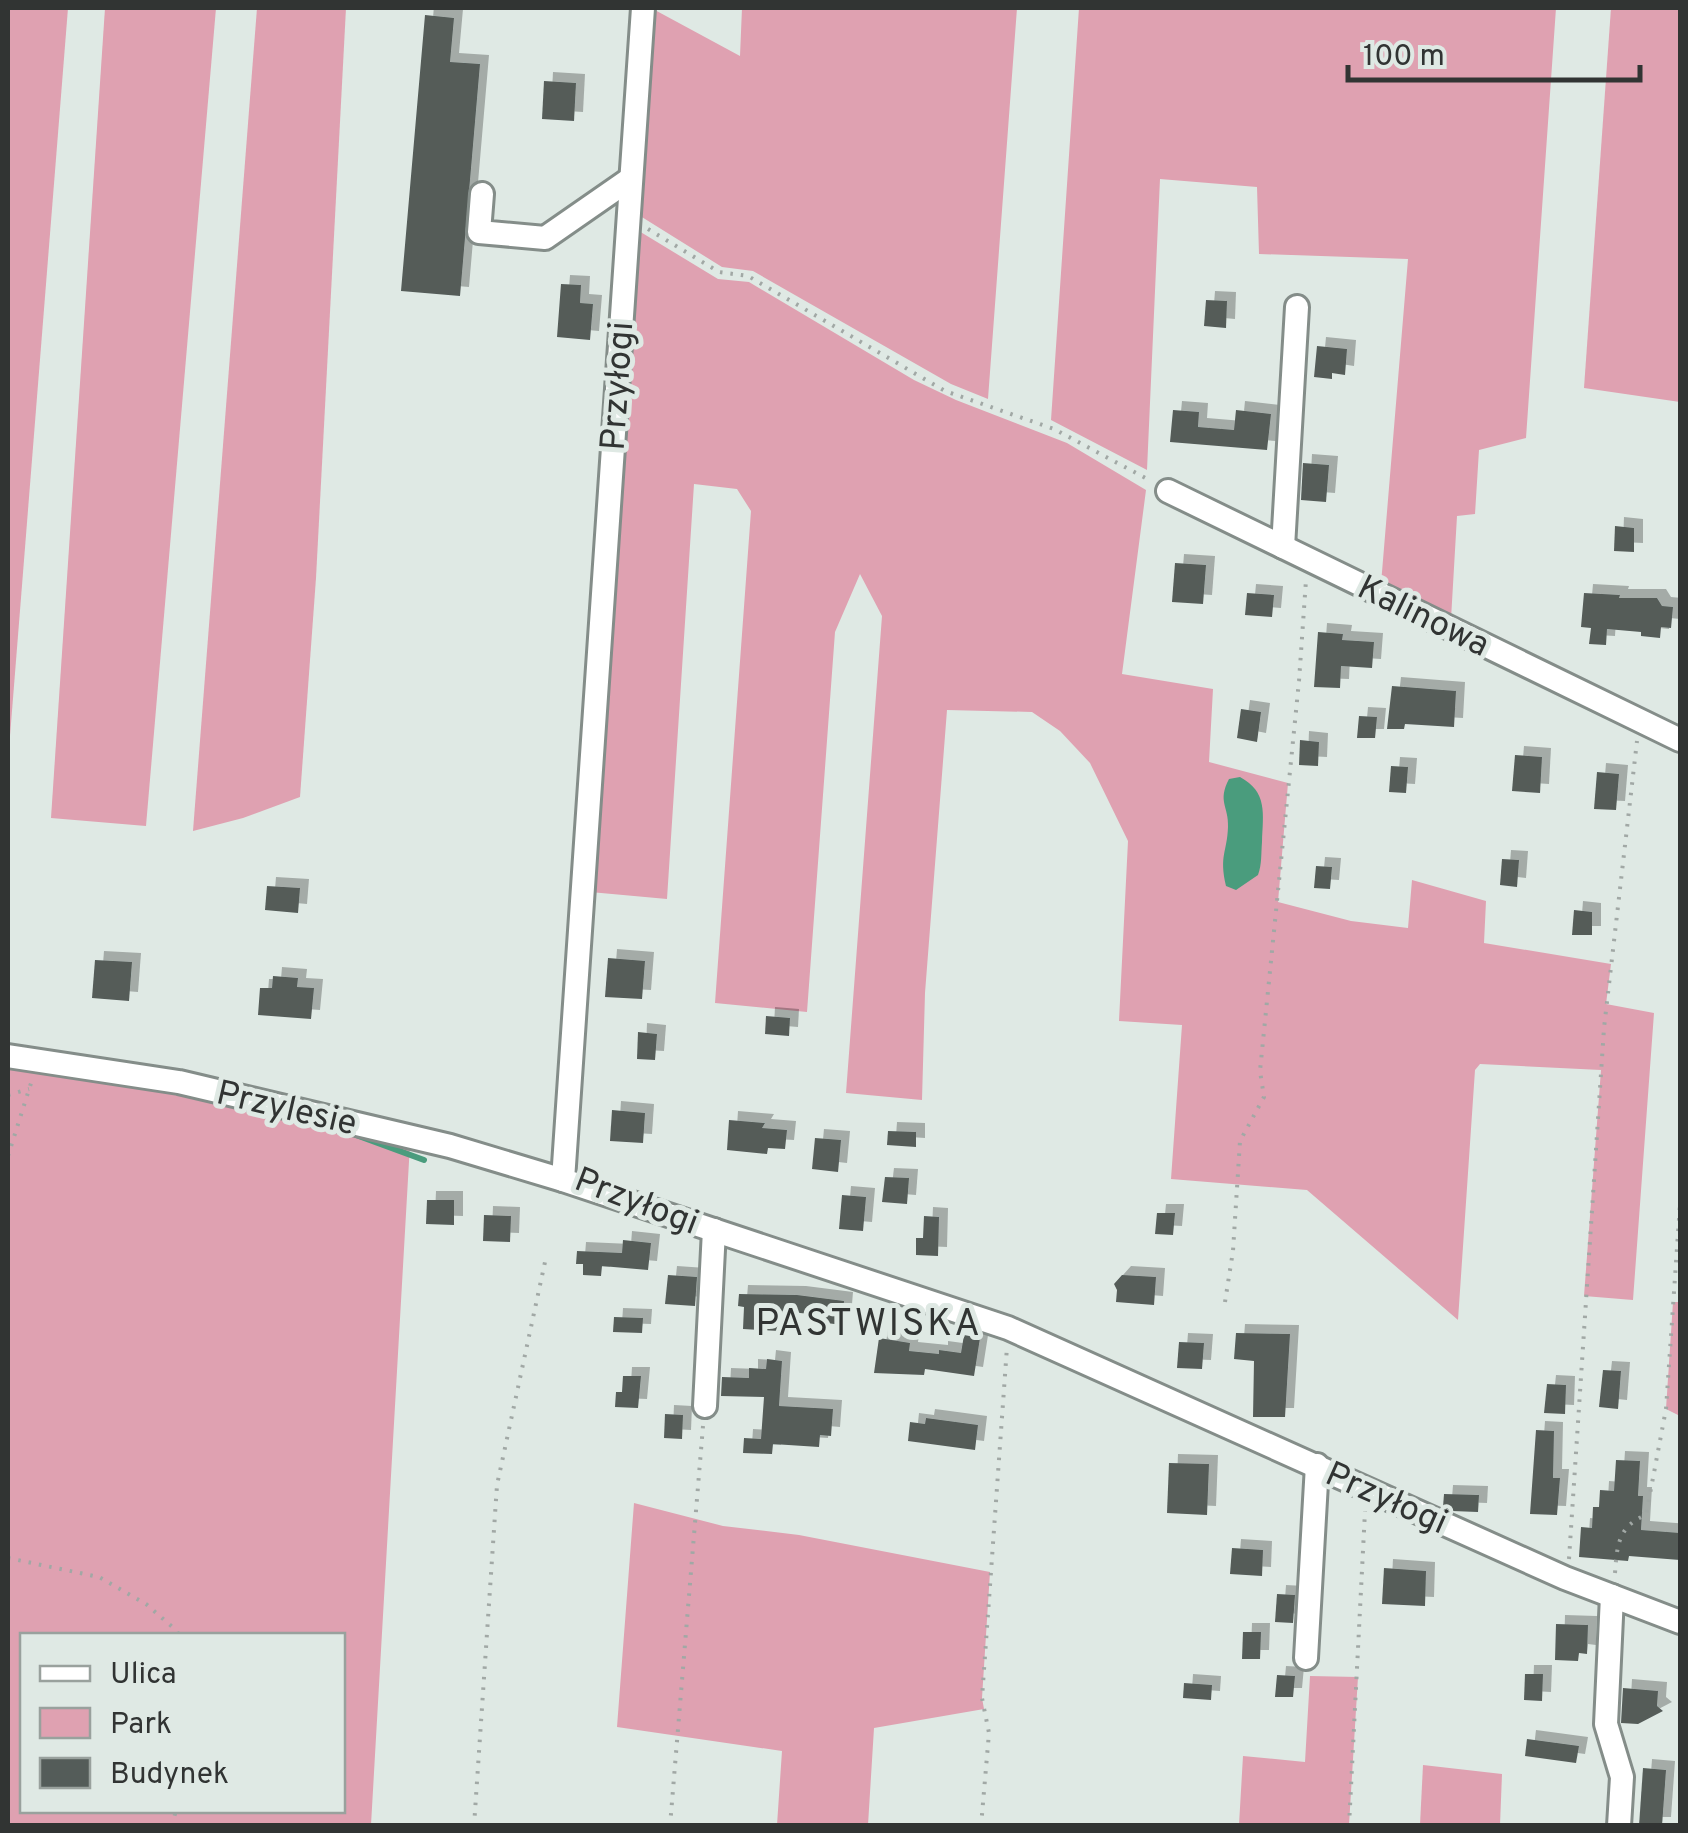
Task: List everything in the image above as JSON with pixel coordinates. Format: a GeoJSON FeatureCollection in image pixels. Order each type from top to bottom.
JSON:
{"type":"FeatureCollection","features":[{"type":"Feature","properties":{"kind":"street","name":"Przyłogi"},"geometry":{"type":"LineString","coordinates":[[642,8],[563,1180],[1008,1328],[1565,1578],[1680,1622]]}},
{"type":"Feature","properties":{"kind":"street"},"geometry":{"type":"LineString","coordinates":[[482,194],[479,232],[546,238],[630,179]]}},
{"type":"Feature","properties":{"kind":"street"},"geometry":{"type":"LineString","coordinates":[[1283,548],[1297,307]]}},
{"type":"Feature","properties":{"kind":"street","name":"Kalinowa"},"geometry":{"type":"LineString","coordinates":[[1168,491],[1680,740]]}},
{"type":"Feature","properties":{"kind":"street","name":"Przylesie"},"geometry":{"type":"LineString","coordinates":[[8,1056],[179,1082],[450,1146],[563,1180]]}},
{"type":"Feature","properties":{"kind":"street"},"geometry":{"type":"LineString","coordinates":[[704,1406],[714,1230]]}},
{"type":"Feature","properties":{"kind":"street"},"geometry":{"type":"LineString","coordinates":[[1306,1658],[1317,1465]]}},
{"type":"Feature","properties":{"kind":"street"},"geometry":{"type":"LineString","coordinates":[[1612,1596],[1606,1724],[1622,1777],[1619,1826]]}},
{"type":"Feature","properties":{"kind":"path"},"geometry":{"type":"LineString","coordinates":[[628,216],[719,272],[748,276],[945,391],[1054,428],[1168,491]]}},
{"type":"Feature","properties":{"kind":"path"},"geometry":{"type":"LineString","coordinates":[[1225,1302],[1233,1251],[1240,1141],[1264,1097],[1260,1071],[1300,681],[1308,560]]}},
{"type":"Feature","properties":{"kind":"path"},"geometry":{"type":"LineString","coordinates":[[1565,1578],[1572,1522],[1604,1028],[1639,720]]}},
{"type":"Feature","properties":{"kind":"path"},"geometry":{"type":"LineString","coordinates":[[8,1156],[38,1063]]}},
{"type":"Feature","properties":{"kind":"path"},"geometry":{"type":"LineString","coordinates":[[8,1096],[29,1089]]}},
{"type":"Feature","properties":{"kind":"path"},"geometry":{"type":"LineString","coordinates":[[1612,1596],[1621,1533],[1632,1521],[1646,1515],[1666,1409],[1680,1204]]}},
{"type":"Feature","properties":{"kind":"path"},"geometry":{"type":"LineString","coordinates":[[474,1826],[497,1485],[545,1262]]}},
{"type":"Feature","properties":{"kind":"path"},"geometry":{"type":"LineString","coordinates":[[981,1826],[989,1733],[982,1698],[1008,1328]]}},
{"type":"Feature","properties":{"kind":"path"},"geometry":{"type":"LineString","coordinates":[[670,1826],[704,1406]]}},
{"type":"Feature","properties":{"kind":"path"},"geometry":{"type":"LineString","coordinates":[[1349,1826],[1366,1488]]}},
{"type":"Feature","properties":{"kind":"path"},"geometry":{"type":"LineString","coordinates":[[8,1558],[98,1577],[146,1604],[178,1633]]}},
{"type":"Feature","properties":{"kind":"green space"},"geometry":{"type":"Polygon","coordinates":[[[8,8],[68,8],[8,761],[8,8]]]}},
{"type":"Feature","properties":{"kind":"green space"},"geometry":{"type":"Polygon","coordinates":[[[105,8],[216,8],[146,826],[51,818],[105,8]]]}},
{"type":"Feature","properties":{"kind":"green space"},"geometry":{"type":"Polygon","coordinates":[[[257,8],[346,8],[316,578],[300,797],[193,831],[257,8]]]}},
{"type":"Feature","properties":{"kind":"green space"},"geometry":{"type":"Polygon","coordinates":[[[742,8],[1017,8],[988,399],[951,384],[753,271],[722,267],[637,214],[653,9],[740,56],[742,8]]]}},
{"type":"Feature","properties":{"kind":"green space"},"geometry":{"type":"Polygon","coordinates":[[[1079,8],[1556,8],[1526,438],[1479,450],[1475,514],[1457,516],[1451,619],[1381,584],[1408,259],[1259,254],[1257,187],[1160,179],[1147,470],[1051,420],[1079,8]]]}},
{"type":"Feature","properties":{"kind":"green space"},"geometry":{"type":"Polygon","coordinates":[[[1611,8],[1680,8],[1680,402],[1584,388],[1611,8]]]}},
{"type":"Feature","properties":{"kind":"green space"},"geometry":{"type":"Polygon","coordinates":[[[634,228],[718,279],[749,282],[914,380],[1067,443],[1146,490],[1122,674],[1213,689],[1209,762],[1288,783],[1278,902],[1351,921],[1408,928],[1412,880],[1486,901],[1484,943],[1611,964],[1606,1004],[1654,1013],[1633,1300],[1584,1296],[1601,1070],[1480,1064],[1475,1070],[1458,1320],[1307,1190],[1171,1179],[1182,1025],[1119,1021],[1128,841],[1090,763],[1060,731],[1032,712],[947,710],[925,993],[922,1100],[846,1093],[882,616],[860,574],[835,632],[807,1012],[715,1003],[751,511],[737,489],[694,484],[667,899],[590,892],[634,228]]]}},
{"type":"Feature","properties":{"kind":"green space"},"geometry":{"type":"Polygon","coordinates":[[[8,1061],[178,1090],[410,1144],[371,1825],[8,1825],[8,1061]]]}},
{"type":"Feature","properties":{"kind":"green space"},"geometry":{"type":"Polygon","coordinates":[[[1673,1302],[1680,1302],[1680,1416],[1666,1409],[1673,1302]]]}},
{"type":"Feature","properties":{"kind":"green space"},"geometry":{"type":"Polygon","coordinates":[[[634,1503],[723,1526],[799,1535],[990,1572],[984,1709],[874,1728],[868,1825],[777,1825],[782,1751],[617,1727],[634,1503]]]}},
{"type":"Feature","properties":{"kind":"green space"},"geometry":{"type":"Polygon","coordinates":[[[1310,1676],[1358,1677],[1349,1825],[1239,1825],[1243,1756],[1305,1762],[1310,1676]]]}},
{"type":"Feature","properties":{"kind":"green space"},"geometry":{"type":"Polygon","coordinates":[[[1423,1765],[1502,1774],[1500,1825],[1420,1825],[1423,1765]]]}},
{"type":"Feature","properties":{"kind":"shaded area"},"geometry":{"type":"Polygon","coordinates":[[[1240,777],[1260,797],[1263,822],[1258,875],[1236,890],[1226,886],[1224,876],[1228,820],[1224,799],[1229,779],[1240,777]]]}},
{"type":"Feature","properties":{"kind":"building"},"geometry":{"type":"Polygon","coordinates":[[[425,15],[454,18],[450,62],[480,64],[460,296],[401,291],[425,15]]]}},
{"type":"Feature","properties":{"kind":"building"},"geometry":{"type":"Polygon","coordinates":[[[544,81],[576,83],[574,121],[542,119],[544,81]]]}},
{"type":"Feature","properties":{"kind":"building"},"geometry":{"type":"Polygon","coordinates":[[[561,284],[581,285],[580,303],[593,304],[590,340],[557,337],[561,284]]]}},
{"type":"Feature","properties":{"kind":"building"},"geometry":{"type":"Polygon","coordinates":[[[1206,300],[1227,301],[1226,328],[1204,326],[1206,300]]]}},
{"type":"Feature","properties":{"kind":"building"},"geometry":{"type":"Polygon","coordinates":[[[1317,346],[1347,349],[1345,375],[1332,373],[1332,379],[1314,377],[1317,346]]]}},
{"type":"Feature","properties":{"kind":"building"},"geometry":{"type":"Polygon","coordinates":[[[1173,410],[1199,412],[1198,427],[1234,430],[1236,410],[1271,414],[1267,450],[1170,442],[1173,410]]]}},
{"type":"Feature","properties":{"kind":"building"},"geometry":{"type":"Polygon","coordinates":[[[1303,463],[1329,465],[1326,502],[1301,500],[1303,463]]]}},
{"type":"Feature","properties":{"kind":"building"},"geometry":{"type":"Polygon","coordinates":[[[1615,526],[1634,528],[1634,552],[1614,551],[1615,526]]]}},
{"type":"Feature","properties":{"kind":"building"},"geometry":{"type":"Polygon","coordinates":[[[1175,563],[1206,565],[1203,604],[1172,602],[1175,563]]]}},
{"type":"Feature","properties":{"kind":"building"},"geometry":{"type":"Polygon","coordinates":[[[1247,593],[1274,595],[1272,617],[1245,615],[1247,593]]]}},
{"type":"Feature","properties":{"kind":"building"},"geometry":{"type":"Polygon","coordinates":[[[1584,593],[1657,598],[1662,606],[1673,607],[1671,628],[1661,627],[1660,638],[1607,629],[1606,645],[1589,644],[1591,628],[1581,627],[1584,593]]]}},
{"type":"Feature","properties":{"kind":"building"},"geometry":{"type":"Polygon","coordinates":[[[1318,632],[1343,634],[1342,640],[1374,642],[1372,668],[1341,666],[1340,688],[1314,687],[1318,632]]]}},
{"type":"Feature","properties":{"kind":"building"},"geometry":{"type":"Polygon","coordinates":[[[1392,686],[1456,691],[1454,727],[1405,724],[1404,729],[1387,729],[1392,686]]]}},
{"type":"Feature","properties":{"kind":"building"},"geometry":{"type":"Polygon","coordinates":[[[1241,709],[1261,712],[1257,742],[1237,738],[1241,709]]]}},
{"type":"Feature","properties":{"kind":"building"},"geometry":{"type":"Polygon","coordinates":[[[1359,716],[1377,717],[1375,738],[1357,738],[1359,716]]]}},
{"type":"Feature","properties":{"kind":"building"},"geometry":{"type":"Polygon","coordinates":[[[1300,740],[1319,742],[1318,766],[1299,765],[1300,740]]]}},
{"type":"Feature","properties":{"kind":"building"},"geometry":{"type":"Polygon","coordinates":[[[1515,755],[1542,757],[1540,793],[1512,791],[1515,755]]]}},
{"type":"Feature","properties":{"kind":"building"},"geometry":{"type":"Polygon","coordinates":[[[1391,766],[1408,767],[1406,793],[1389,792],[1391,766]]]}},
{"type":"Feature","properties":{"kind":"building"},"geometry":{"type":"Polygon","coordinates":[[[1597,772],[1619,774],[1616,810],[1594,809],[1597,772]]]}},
{"type":"Feature","properties":{"kind":"building"},"geometry":{"type":"Polygon","coordinates":[[[1502,859],[1519,860],[1517,887],[1500,885],[1502,859]]]}},
{"type":"Feature","properties":{"kind":"building"},"geometry":{"type":"Polygon","coordinates":[[[1316,866],[1332,867],[1330,889],[1314,888],[1316,866]]]}},
{"type":"Feature","properties":{"kind":"building"},"geometry":{"type":"Polygon","coordinates":[[[267,886],[300,888],[298,913],[265,910],[267,886]]]}},
{"type":"Feature","properties":{"kind":"building"},"geometry":{"type":"Polygon","coordinates":[[[1574,910],[1592,912],[1592,935],[1572,935],[1574,910]]]}},
{"type":"Feature","properties":{"kind":"building"},"geometry":{"type":"Polygon","coordinates":[[[608,958],[645,961],[642,999],[605,997],[608,958]]]}},
{"type":"Feature","properties":{"kind":"building"},"geometry":{"type":"Polygon","coordinates":[[[95,960],[132,962],[129,1001],[92,998],[95,960]]]}},
{"type":"Feature","properties":{"kind":"building"},"geometry":{"type":"Polygon","coordinates":[[[273,976],[298,978],[297,987],[314,988],[311,1019],[258,1015],[260,988],[272,988],[273,976]]]}},
{"type":"Feature","properties":{"kind":"building"},"geometry":{"type":"Polygon","coordinates":[[[766,1016],[790,1018],[789,1036],[765,1034],[766,1016]]]}},
{"type":"Feature","properties":{"kind":"building"},"geometry":{"type":"Polygon","coordinates":[[[638,1032],[657,1034],[655,1060],[637,1059],[638,1032]]]}},
{"type":"Feature","properties":{"kind":"building"},"geometry":{"type":"Polygon","coordinates":[[[612,1110],[645,1113],[643,1143],[610,1141],[612,1110]]]}},
{"type":"Feature","properties":{"kind":"building"},"geometry":{"type":"Polygon","coordinates":[[[729,1120],[765,1123],[762,1128],[787,1130],[785,1149],[768,1148],[767,1154],[727,1150],[729,1120]]]}},
{"type":"Feature","properties":{"kind":"building"},"geometry":{"type":"Polygon","coordinates":[[[888,1131],[916,1132],[916,1147],[887,1145],[888,1131]]]}},
{"type":"Feature","properties":{"kind":"building"},"geometry":{"type":"Polygon","coordinates":[[[815,1138],[841,1140],[838,1172],[812,1169],[815,1138]]]}},
{"type":"Feature","properties":{"kind":"building"},"geometry":{"type":"Polygon","coordinates":[[[885,1177],[909,1178],[907,1204],[882,1202],[885,1177]]]}},
{"type":"Feature","properties":{"kind":"building"},"geometry":{"type":"Polygon","coordinates":[[[842,1195],[866,1197],[863,1231],[839,1229],[842,1195]]]}},
{"type":"Feature","properties":{"kind":"building"},"geometry":{"type":"Polygon","coordinates":[[[427,1200],[454,1200],[454,1225],[426,1224],[427,1200]]]}},
{"type":"Feature","properties":{"kind":"building"},"geometry":{"type":"Polygon","coordinates":[[[1157,1213],[1175,1213],[1173,1235],[1155,1234],[1157,1213]]]}},
{"type":"Feature","properties":{"kind":"building"},"geometry":{"type":"Polygon","coordinates":[[[484,1215],[511,1216],[510,1242],[483,1241],[484,1215]]]}},
{"type":"Feature","properties":{"kind":"building"},"geometry":{"type":"Polygon","coordinates":[[[924,1216],[939,1217],[938,1256],[916,1255],[916,1238],[923,1238],[924,1216]]]}},
{"type":"Feature","properties":{"kind":"building"},"geometry":{"type":"Polygon","coordinates":[[[623,1240],[651,1243],[648,1270],[602,1266],[601,1276],[583,1275],[583,1264],[576,1264],[577,1251],[622,1253],[623,1240]]]}},
{"type":"Feature","properties":{"kind":"building"},"geometry":{"type":"Polygon","coordinates":[[[668,1275],[697,1277],[695,1306],[665,1304],[668,1275]]]}},
{"type":"Feature","properties":{"kind":"building"},"geometry":{"type":"Polygon","coordinates":[[[1122,1275],[1156,1277],[1154,1305],[1116,1302],[1114,1284],[1122,1275]]]}},
{"type":"Feature","properties":{"kind":"building"},"geometry":{"type":"Polygon","coordinates":[[[739,1294],[844,1301],[842,1325],[819,1322],[820,1315],[780,1311],[779,1331],[743,1329],[744,1307],[738,1306],[739,1294]]]}},
{"type":"Feature","properties":{"kind":"building"},"geometry":{"type":"Polygon","coordinates":[[[614,1317],[643,1318],[642,1333],[613,1332],[614,1317]]]}},
{"type":"Feature","properties":{"kind":"building"},"geometry":{"type":"Polygon","coordinates":[[[1236,1333],[1290,1334],[1285,1417],[1253,1417],[1254,1361],[1234,1359],[1236,1333]]]}},
{"type":"Feature","properties":{"kind":"building"},"geometry":{"type":"Polygon","coordinates":[[[964,1335],[980,1338],[974,1376],[925,1369],[924,1375],[874,1373],[879,1338],[910,1343],[909,1351],[939,1354],[939,1350],[961,1353],[964,1335]]]}},
{"type":"Feature","properties":{"kind":"building"},"geometry":{"type":"Polygon","coordinates":[[[1179,1342],[1204,1343],[1202,1369],[1177,1368],[1179,1342]]]}},
{"type":"Feature","properties":{"kind":"building"},"geometry":{"type":"Polygon","coordinates":[[[767,1359],[782,1361],[779,1406],[833,1409],[831,1436],[820,1435],[819,1447],[773,1444],[772,1454],[743,1453],[744,1438],[761,1439],[764,1397],[721,1396],[722,1377],[749,1378],[749,1368],[766,1369],[767,1359]]]}},
{"type":"Feature","properties":{"kind":"building"},"geometry":{"type":"Polygon","coordinates":[[[1603,1370],[1621,1371],[1618,1409],[1599,1407],[1603,1370]]]}},
{"type":"Feature","properties":{"kind":"building"},"geometry":{"type":"Polygon","coordinates":[[[623,1376],[641,1376],[638,1408],[615,1407],[616,1392],[622,1392],[623,1376]]]}},
{"type":"Feature","properties":{"kind":"building"},"geometry":{"type":"Polygon","coordinates":[[[1547,1384],[1566,1385],[1565,1414],[1544,1413],[1547,1384]]]}},
{"type":"Feature","properties":{"kind":"building"},"geometry":{"type":"Polygon","coordinates":[[[665,1414],[683,1415],[682,1439],[664,1438],[665,1414]]]}},
{"type":"Feature","properties":{"kind":"building"},"geometry":{"type":"Polygon","coordinates":[[[926,1418],[978,1425],[975,1450],[908,1441],[910,1422],[925,1424],[926,1418]]]}},
{"type":"Feature","properties":{"kind":"building"},"geometry":{"type":"Polygon","coordinates":[[[1536,1430],[1554,1431],[1553,1478],[1560,1478],[1557,1515],[1530,1514],[1536,1430]]]}},
{"type":"Feature","properties":{"kind":"building"},"geometry":{"type":"Polygon","coordinates":[[[1616,1460],[1640,1461],[1641,1530],[1680,1533],[1680,1560],[1579,1557],[1581,1527],[1592,1528],[1593,1507],[1599,1507],[1600,1490],[1614,1491],[1616,1460]]]}},
{"type":"Feature","properties":{"kind":"building"},"geometry":{"type":"Polygon","coordinates":[[[1169,1463],[1209,1464],[1207,1515],[1167,1513],[1169,1463]]]}},
{"type":"Feature","properties":{"kind":"building"},"geometry":{"type":"Polygon","coordinates":[[[1444,1494],[1479,1495],[1478,1512],[1443,1507],[1444,1494]]]}},
{"type":"Feature","properties":{"kind":"building"},"geometry":{"type":"Polygon","coordinates":[[[1232,1548],[1263,1550],[1262,1576],[1230,1574],[1232,1548]]]}},
{"type":"Feature","properties":{"kind":"building"},"geometry":{"type":"Polygon","coordinates":[[[1384,1568],[1426,1571],[1425,1606],[1382,1604],[1384,1568]]]}},
{"type":"Feature","properties":{"kind":"building"},"geometry":{"type":"Polygon","coordinates":[[[1277,1594],[1295,1595],[1293,1623],[1275,1622],[1277,1594]]]}},
{"type":"Feature","properties":{"kind":"building"},"geometry":{"type":"Polygon","coordinates":[[[1556,1624],[1588,1625],[1587,1654],[1579,1653],[1578,1661],[1555,1660],[1556,1624]]]}},
{"type":"Feature","properties":{"kind":"building"},"geometry":{"type":"Polygon","coordinates":[[[1243,1632],[1261,1632],[1260,1659],[1242,1659],[1243,1632]]]}},
{"type":"Feature","properties":{"kind":"building"},"geometry":{"type":"Polygon","coordinates":[[[1525,1674],[1543,1674],[1542,1701],[1524,1700],[1525,1674]]]}},
{"type":"Feature","properties":{"kind":"building"},"geometry":{"type":"Polygon","coordinates":[[[1277,1675],[1295,1676],[1293,1697],[1275,1697],[1277,1675]]]}},
{"type":"Feature","properties":{"kind":"building"},"geometry":{"type":"Polygon","coordinates":[[[1184,1683],[1212,1685],[1211,1700],[1183,1698],[1184,1683]]]}},
{"type":"Feature","properties":{"kind":"building"},"geometry":{"type":"Polygon","coordinates":[[[1623,1688],[1658,1691],[1657,1706],[1663,1711],[1638,1724],[1621,1723],[1623,1688]]]}},
{"type":"Feature","properties":{"kind":"building"},"geometry":{"type":"Polygon","coordinates":[[[1527,1739],[1579,1746],[1576,1763],[1525,1756],[1527,1739]]]}},
{"type":"Feature","properties":{"kind":"building"},"geometry":{"type":"Polygon","coordinates":[[[1643,1768],[1666,1770],[1662,1826],[1639,1826],[1643,1768]]]}},
{"type":"Feature","properties":{"kind":"waterway"},"geometry":{"type":"LineString","coordinates":[[356,1135],[424,1160]]}},
{"type":"Feature","properties":{"kind":"district","name":"PASTWISKA"},"geometry":{"type":"Point","coordinates":[869,1322]}}]}
